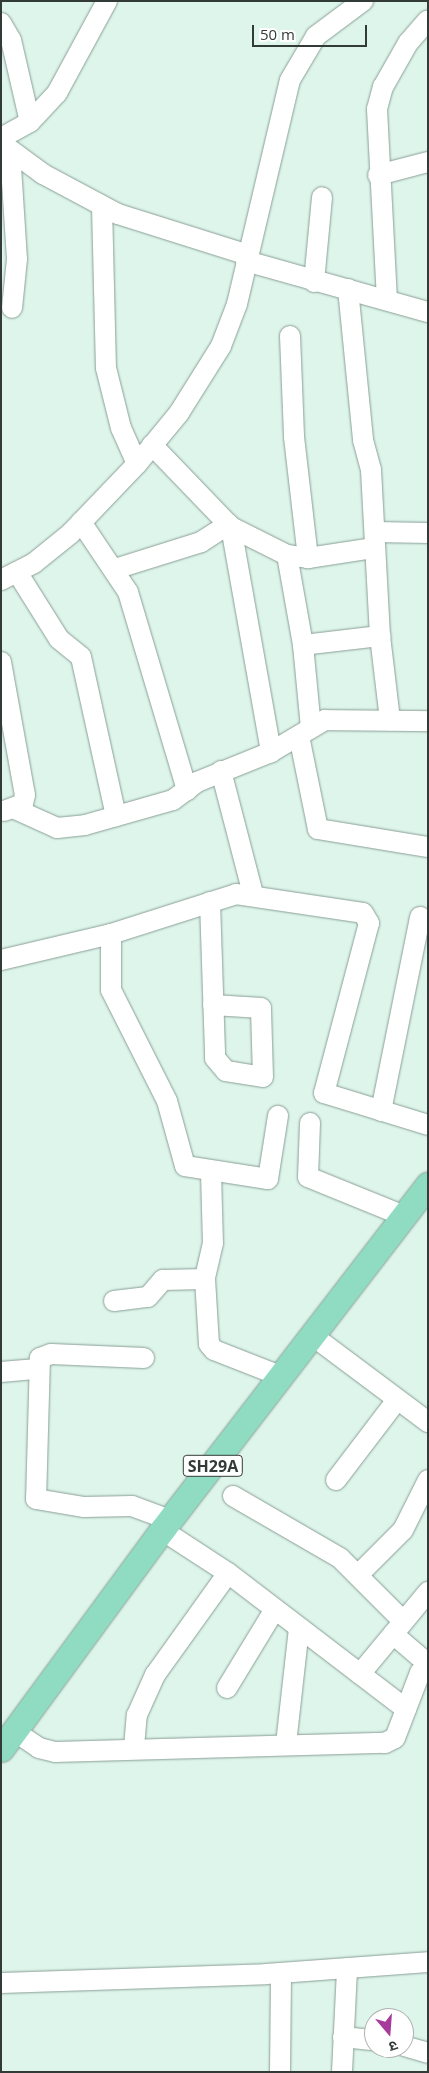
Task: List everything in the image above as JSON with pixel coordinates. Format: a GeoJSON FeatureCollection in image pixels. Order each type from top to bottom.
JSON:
{"type":"FeatureCollection","features":[{"type":"Feature","properties":{"kind":"main road","name":"SH29A"},"geometry":{"type":"LineString","coordinates":[[7,1740],[166,1525],[283,1376],[428,1185]]}},
{"type":"Feature","properties":{"kind":"street"},"geometry":{"type":"LineString","coordinates":[[4,144],[30,122],[74,69],[107,1]]}},
{"type":"Feature","properties":{"kind":"street"},"geometry":{"type":"LineString","coordinates":[[116,816],[80,657],[59,639],[9,576],[81,522],[137,464],[179,413],[221,346],[247,258],[290,80],[316,36],[363,1]]}},
{"type":"Feature","properties":{"kind":"street"},"geometry":{"type":"LineString","coordinates":[[387,300],[378,175],[380,96],[408,43],[428,20]]}},
{"type":"Feature","properties":{"kind":"street"},"geometry":{"type":"LineString","coordinates":[[1,23],[11,40],[30,122]]}},
{"type":"Feature","properties":{"kind":"street"},"geometry":{"type":"LineString","coordinates":[[4,144],[102,206],[314,282],[348,289],[428,312]]}},
{"type":"Feature","properties":{"kind":"street"},"geometry":{"type":"LineString","coordinates":[[4,144],[17,259],[12,308]]}},
{"type":"Feature","properties":{"kind":"street"},"geometry":{"type":"LineString","coordinates":[[378,175],[428,162]]}},
{"type":"Feature","properties":{"kind":"street"},"geometry":{"type":"LineString","coordinates":[[314,282],[322,197]]}},
{"type":"Feature","properties":{"kind":"street"},"geometry":{"type":"LineString","coordinates":[[102,206],[106,368],[121,428],[137,464]]}},
{"type":"Feature","properties":{"kind":"street"},"geometry":{"type":"LineString","coordinates":[[348,289],[363,440],[371,470],[380,636],[390,720]]}},
{"type":"Feature","properties":{"kind":"street"},"geometry":{"type":"LineString","coordinates":[[290,336],[294,437],[308,558]]}},
{"type":"Feature","properties":{"kind":"street"},"geometry":{"type":"LineString","coordinates":[[152,446],[230,526],[287,555],[308,558],[374,540],[428,533]]}},
{"type":"Feature","properties":{"kind":"street"},"geometry":{"type":"LineString","coordinates":[[81,522],[115,569],[133,607],[186,790]]}},
{"type":"Feature","properties":{"kind":"street"},"geometry":{"type":"LineString","coordinates":[[115,569],[201,542],[230,526]]}},
{"type":"Feature","properties":{"kind":"street"},"geometry":{"type":"LineString","coordinates":[[230,526],[271,752]]}},
{"type":"Feature","properties":{"kind":"street"},"geometry":{"type":"LineString","coordinates":[[287,555],[303,645],[305,732],[318,829],[428,848]]}},
{"type":"Feature","properties":{"kind":"street"},"geometry":{"type":"LineString","coordinates":[[303,645],[380,636]]}},
{"type":"Feature","properties":{"kind":"street"},"geometry":{"type":"LineString","coordinates":[[1,662],[25,795],[23,804],[8,810]]}},
{"type":"Feature","properties":{"kind":"street"},"geometry":{"type":"LineString","coordinates":[[8,810],[57,828],[116,816],[164,803],[221,771],[271,752],[330,719],[428,721]]}},
{"type":"Feature","properties":{"kind":"street"},"geometry":{"type":"LineString","coordinates":[[221,771],[253,894]]}},
{"type":"Feature","properties":{"kind":"street"},"geometry":{"type":"LineString","coordinates":[[1,960],[111,934],[210,902],[253,894],[368,916],[324,1091],[329,1097],[428,1125]]}},
{"type":"Feature","properties":{"kind":"street"},"geometry":{"type":"LineString","coordinates":[[210,902],[213,1005]]}},
{"type":"Feature","properties":{"kind":"street"},"geometry":{"type":"LineString","coordinates":[[380,1111],[420,917]]}},
{"type":"Feature","properties":{"kind":"street"},"geometry":{"type":"LineString","coordinates":[[111,934],[112,994],[167,1101],[184,1162],[191,1169],[268,1179],[278,1116]]}},
{"type":"Feature","properties":{"kind":"street"},"geometry":{"type":"LineString","coordinates":[[310,1123],[308,1177],[404,1216]]}},
{"type":"Feature","properties":{"kind":"street"},"geometry":{"type":"LineString","coordinates":[[212,1173],[213,1243],[206,1278],[210,1346],[283,1376]]}},
{"type":"Feature","properties":{"kind":"street"},"geometry":{"type":"LineString","coordinates":[[114,1301],[148,1297],[166,1280],[206,1278]]}},
{"type":"Feature","properties":{"kind":"street"},"geometry":{"type":"LineString","coordinates":[[313,1336],[428,1422]]}},
{"type":"Feature","properties":{"kind":"street"},"geometry":{"type":"LineString","coordinates":[[144,1358],[51,1354],[40,1358],[37,1369],[37,1501],[84,1507],[132,1506],[166,1525],[406,1710]]}},
{"type":"Feature","properties":{"kind":"street"},"geometry":{"type":"LineString","coordinates":[[1,1372],[37,1369]]}},
{"type":"Feature","properties":{"kind":"street"},"geometry":{"type":"LineString","coordinates":[[336,1480],[397,1400]]}},
{"type":"Feature","properties":{"kind":"street"},"geometry":{"type":"LineString","coordinates":[[359,1574],[403,1530],[428,1480]]}},
{"type":"Feature","properties":{"kind":"street"},"geometry":{"type":"LineString","coordinates":[[7,1740],[50,1752],[134,1748],[390,1742],[406,1710],[420,1673],[428,1666],[359,1574],[314,1541],[233,1496]]}},
{"type":"Feature","properties":{"kind":"street"},"geometry":{"type":"LineString","coordinates":[[134,1748],[137,1715],[155,1675],[228,1573]]}},
{"type":"Feature","properties":{"kind":"street"},"geometry":{"type":"LineString","coordinates":[[360,1674],[428,1592]]}},
{"type":"Feature","properties":{"kind":"street"},"geometry":{"type":"LineString","coordinates":[[228,1688],[275,1609]]}},
{"type":"Feature","properties":{"kind":"street"},"geometry":{"type":"LineString","coordinates":[[286,1744],[299,1628]]}},
{"type":"Feature","properties":{"kind":"street"},"geometry":{"type":"LineString","coordinates":[[1,1984],[281,1973],[428,1962]]}},
{"type":"Feature","properties":{"kind":"street"},"geometry":{"type":"LineString","coordinates":[[342,2072],[347,1968]]}},
{"type":"Feature","properties":{"kind":"street"},"geometry":{"type":"LineString","coordinates":[[280,2072],[281,1973]]}},
{"type":"Feature","properties":{"kind":"street"},"geometry":{"type":"LineString","coordinates":[[343,2037],[364,2039]]}},
{"type":"Feature","properties":{"kind":"street"},"geometry":{"type":"LineString","coordinates":[[414,2049],[428,2053]]}}]}
